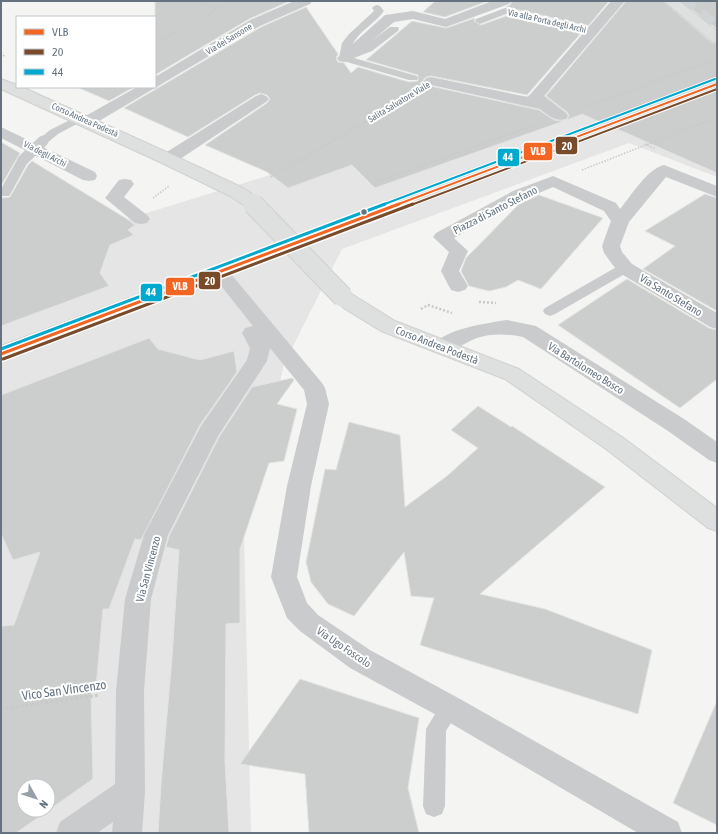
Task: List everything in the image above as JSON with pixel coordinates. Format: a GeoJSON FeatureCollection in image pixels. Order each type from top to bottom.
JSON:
{"type":"FeatureCollection","features":[{"type":"Feature","properties":{"kind":"street","name":"Via dei Sansone"},"geometry":{"type":"LineString","coordinates":[[156,82],[255,23],[306,1]]}},
{"type":"Feature","properties":{"kind":"street"},"geometry":{"type":"LineString","coordinates":[[344,58],[390,18],[413,15],[446,23],[504,1]]}},
{"type":"Feature","properties":{"kind":"street","name":"Via alla Porta degli Archi"},"geometry":{"type":"LineString","coordinates":[[545,105],[535,96],[618,1]]}},
{"type":"Feature","properties":{"kind":"street"},"geometry":{"type":"LineString","coordinates":[[670,1],[717,38]]}},
{"type":"Feature","properties":{"kind":"street","name":"Salita Salvatore Viale"},"geometry":{"type":"LineString","coordinates":[[431,81],[545,105],[560,116]]}},
{"type":"Feature","properties":{"kind":"street","name":"Corso Andrea Podestà"},"geometry":{"type":"LineString","coordinates":[[1,83],[84,120],[236,192],[251,202],[343,297],[388,326],[443,346],[512,374],[614,443],[717,521]]}},
{"type":"Feature","properties":{"kind":"street"},"geometry":{"type":"LineString","coordinates":[[1,354],[717,84]]}},
{"type":"Feature","properties":{"kind":"street"},"geometry":{"type":"LineString","coordinates":[[84,120],[146,88]]}},
{"type":"Feature","properties":{"kind":"street"},"geometry":{"type":"LineString","coordinates":[[168,159],[262,99]]}},
{"type":"Feature","properties":{"kind":"street","name":"Via degli Archi"},"geometry":{"type":"LineString","coordinates":[[1,132],[89,176]]}},
{"type":"Feature","properties":{"kind":"street"},"geometry":{"type":"LineString","coordinates":[[625,268],[612,253],[611,246],[620,221],[657,175],[664,170],[717,192]]}},
{"type":"Feature","properties":{"kind":"street"},"geometry":{"type":"LineString","coordinates":[[553,181],[610,207],[620,221]]}},
{"type":"Feature","properties":{"kind":"street","name":"Piazza di Santo Stefano"},"geometry":{"type":"LineString","coordinates":[[458,286],[450,271],[454,257],[459,251],[442,237],[519,195],[553,181]]}},
{"type":"Feature","properties":{"kind":"street"},"geometry":{"type":"LineString","coordinates":[[126,184],[114,198],[141,219]]}},
{"type":"Feature","properties":{"kind":"street","name":"Via Santo Stefano"},"geometry":{"type":"LineString","coordinates":[[625,268],[717,322]]}},
{"type":"Feature","properties":{"kind":"street","name":"Via San Vincenzo"},"geometry":{"type":"LineString","coordinates":[[127,833],[130,791],[130,691],[138,599],[156,535],[209,432],[257,360],[260,348],[256,329],[219,272]]}},
{"type":"Feature","properties":{"kind":"street","name":"Via Bartolomeo Bosco"},"geometry":{"type":"LineString","coordinates":[[443,346],[473,332],[507,326],[529,331],[676,425],[717,454]]}},
{"type":"Feature","properties":{"kind":"street","name":"Via Ugo Foscolo"},"geometry":{"type":"LineString","coordinates":[[256,329],[314,388],[318,404],[299,486],[284,577],[296,610],[309,623],[360,659],[450,708],[667,833]]}},
{"type":"Feature","properties":{"kind":"street"},"geometry":{"type":"LineString","coordinates":[[71,833],[130,791]]}},
{"type":"Feature","properties":{"kind":"lane"},"geometry":{"type":"LineString","coordinates":[[344,58],[346,44],[379,11],[377,8]]}},
{"type":"Feature","properties":{"kind":"lane","name":"Via alla Porta degli Archi"},"geometry":{"type":"LineString","coordinates":[[480,21],[505,11],[591,31]]}},
{"type":"Feature","properties":{"kind":"lane"},"geometry":{"type":"LineString","coordinates":[[344,58],[368,49],[394,28]]}},
{"type":"Feature","properties":{"kind":"lane"},"geometry":{"type":"LineString","coordinates":[[344,58],[413,78]]}},
{"type":"Feature","properties":{"kind":"lane"},"geometry":{"type":"LineString","coordinates":[[5,193],[23,160],[43,141],[54,132],[84,120]]}},
{"type":"Feature","properties":{"kind":"lane"},"geometry":{"type":"LineString","coordinates":[[550,311],[625,268]]}},
{"type":"Feature","properties":{"kind":"lane"},"geometry":{"type":"LineString","coordinates":[[434,806],[436,729],[450,708]]}},
{"type":"Feature","properties":{"kind":"path"},"geometry":{"type":"LineString","coordinates":[[199,1],[217,8],[208,16]]}},
{"type":"Feature","properties":{"kind":"path"},"geometry":{"type":"LineString","coordinates":[[156,43],[176,32]]}},
{"type":"Feature","properties":{"kind":"path"},"geometry":{"type":"LineString","coordinates":[[1,53],[4,57]]}},
{"type":"Feature","properties":{"kind":"path"},"geometry":{"type":"LineString","coordinates":[[586,107],[717,58]]}},
{"type":"Feature","properties":{"kind":"path","name":"Salita Salvatore Viale"},"geometry":{"type":"LineString","coordinates":[[271,177],[392,106],[431,81]]}},
{"type":"Feature","properties":{"kind":"path"},"geometry":{"type":"LineString","coordinates":[[553,181],[717,116]]}},
{"type":"Feature","properties":{"kind":"path"},"geometry":{"type":"LineString","coordinates":[[370,184],[533,126]]}},
{"type":"Feature","properties":{"kind":"path"},"geometry":{"type":"LineString","coordinates":[[154,197],[169,186]]}},
{"type":"Feature","properties":{"kind":"path","name":"Vico San Vincenzo"},"geometry":{"type":"LineString","coordinates":[[1,709],[130,691]]}},
{"type":"Feature","properties":{"kind":"shaded area"},"geometry":{"type":"Polygon","coordinates":[[[717,37],[717,177],[629,143],[342,249],[284,364],[244,538],[251,833],[1,833],[1,258],[717,37]]]}},
{"type":"Feature","properties":{"kind":"building"},"geometry":{"type":"Polygon","coordinates":[[[155,1],[290,1],[249,19],[156,74],[155,1]]]}},
{"type":"Feature","properties":{"kind":"building"},"geometry":{"type":"Polygon","coordinates":[[[435,1],[488,1],[445,17],[423,12],[435,1]]]}},
{"type":"Feature","properties":{"kind":"building"},"geometry":{"type":"Polygon","coordinates":[[[512,1],[609,1],[588,26],[506,7],[510,5],[512,1]]]}},
{"type":"Feature","properties":{"kind":"building"},"geometry":{"type":"Polygon","coordinates":[[[626,1],[663,1],[711,42],[717,43],[717,79],[600,122],[582,114],[567,120],[569,115],[567,112],[546,96],[626,1]]]}},
{"type":"Feature","properties":{"kind":"building"},"geometry":{"type":"Polygon","coordinates":[[[681,1],[717,1],[717,29],[681,1]]]}},
{"type":"Feature","properties":{"kind":"building"},"geometry":{"type":"Polygon","coordinates":[[[306,7],[338,54],[336,58],[338,62],[344,63],[351,73],[358,67],[409,82],[418,81],[418,75],[366,60],[412,21],[446,28],[475,18],[474,21],[481,25],[506,16],[581,33],[527,95],[431,76],[426,77],[423,80],[426,85],[539,110],[554,120],[564,121],[375,188],[352,165],[288,188],[267,172],[205,145],[267,103],[270,99],[267,95],[260,93],[255,95],[188,137],[124,108],[261,27],[306,7]]]}},
{"type":"Feature","properties":{"kind":"building"},"geometry":{"type":"Polygon","coordinates":[[[79,88],[132,88],[109,101],[79,88]]]}},
{"type":"Feature","properties":{"kind":"building"},"geometry":{"type":"Polygon","coordinates":[[[717,91],[717,173],[617,129],[717,91]]]}},
{"type":"Feature","properties":{"kind":"building"},"geometry":{"type":"Polygon","coordinates":[[[1,142],[20,153],[1,186],[1,142]]]}},
{"type":"Feature","properties":{"kind":"building"},"geometry":{"type":"Polygon","coordinates":[[[32,161],[127,219],[135,225],[128,230],[134,235],[110,245],[100,273],[109,286],[1,326],[1,198],[10,197],[28,165],[32,161]]]}},
{"type":"Feature","properties":{"kind":"building"},"geometry":{"type":"Polygon","coordinates":[[[705,194],[717,198],[717,311],[643,269],[675,246],[645,231],[705,194]]]}},
{"type":"Feature","properties":{"kind":"building"},"geometry":{"type":"Polygon","coordinates":[[[539,195],[603,218],[541,289],[518,280],[506,287],[489,291],[469,286],[461,271],[466,258],[519,204],[539,195]]]}},
{"type":"Feature","properties":{"kind":"building"},"geometry":{"type":"Polygon","coordinates":[[[627,279],[709,328],[717,330],[717,379],[680,408],[558,325],[627,279]]]}},
{"type":"Feature","properties":{"kind":"building"},"geometry":{"type":"Polygon","coordinates":[[[149,338],[158,349],[200,360],[234,351],[237,372],[200,425],[141,540],[135,539],[109,609],[103,609],[96,688],[91,688],[93,779],[56,805],[56,778],[16,778],[16,818],[37,818],[16,833],[1,833],[1,626],[14,625],[40,552],[13,560],[1,534],[1,395],[149,338]]]}},
{"type":"Feature","properties":{"kind":"building"},"geometry":{"type":"Polygon","coordinates":[[[292,378],[294,380],[277,404],[297,409],[284,461],[269,463],[240,549],[240,623],[226,624],[225,761],[229,833],[158,833],[179,550],[166,547],[169,536],[219,437],[252,387],[292,378]]]}},
{"type":"Feature","properties":{"kind":"building"},"geometry":{"type":"Polygon","coordinates":[[[478,406],[511,427],[512,426],[605,487],[480,594],[545,609],[652,650],[638,714],[420,645],[434,598],[411,596],[404,552],[354,616],[328,604],[311,582],[306,562],[325,469],[336,470],[349,422],[400,435],[405,507],[447,476],[478,448],[451,430],[478,406]]]}},
{"type":"Feature","properties":{"kind":"building"},"geometry":{"type":"Polygon","coordinates":[[[300,679],[419,718],[408,788],[419,833],[309,833],[305,774],[240,764],[300,679]]]}},
{"type":"Feature","properties":{"kind":"building"},"geometry":{"type":"Polygon","coordinates":[[[717,701],[717,825],[673,803],[717,701]]]}},
{"type":"Feature","properties":{"kind":"tunnel"},"geometry":{"type":"LineString","coordinates":[[681,1],[717,29]]}},
{"type":"Feature","properties":{"kind":"transit line","name":"44"},"geometry":{"type":"LineString","coordinates":[[1,349],[715,79]]}},
{"type":"Feature","properties":{"kind":"transit line","name":"VLB"},"geometry":{"type":"LineString","coordinates":[[1,354],[717,84]]}},
{"type":"Feature","properties":{"kind":"transit line","name":"20"},"geometry":{"type":"LineString","coordinates":[[3,359],[717,89]]}}]}
